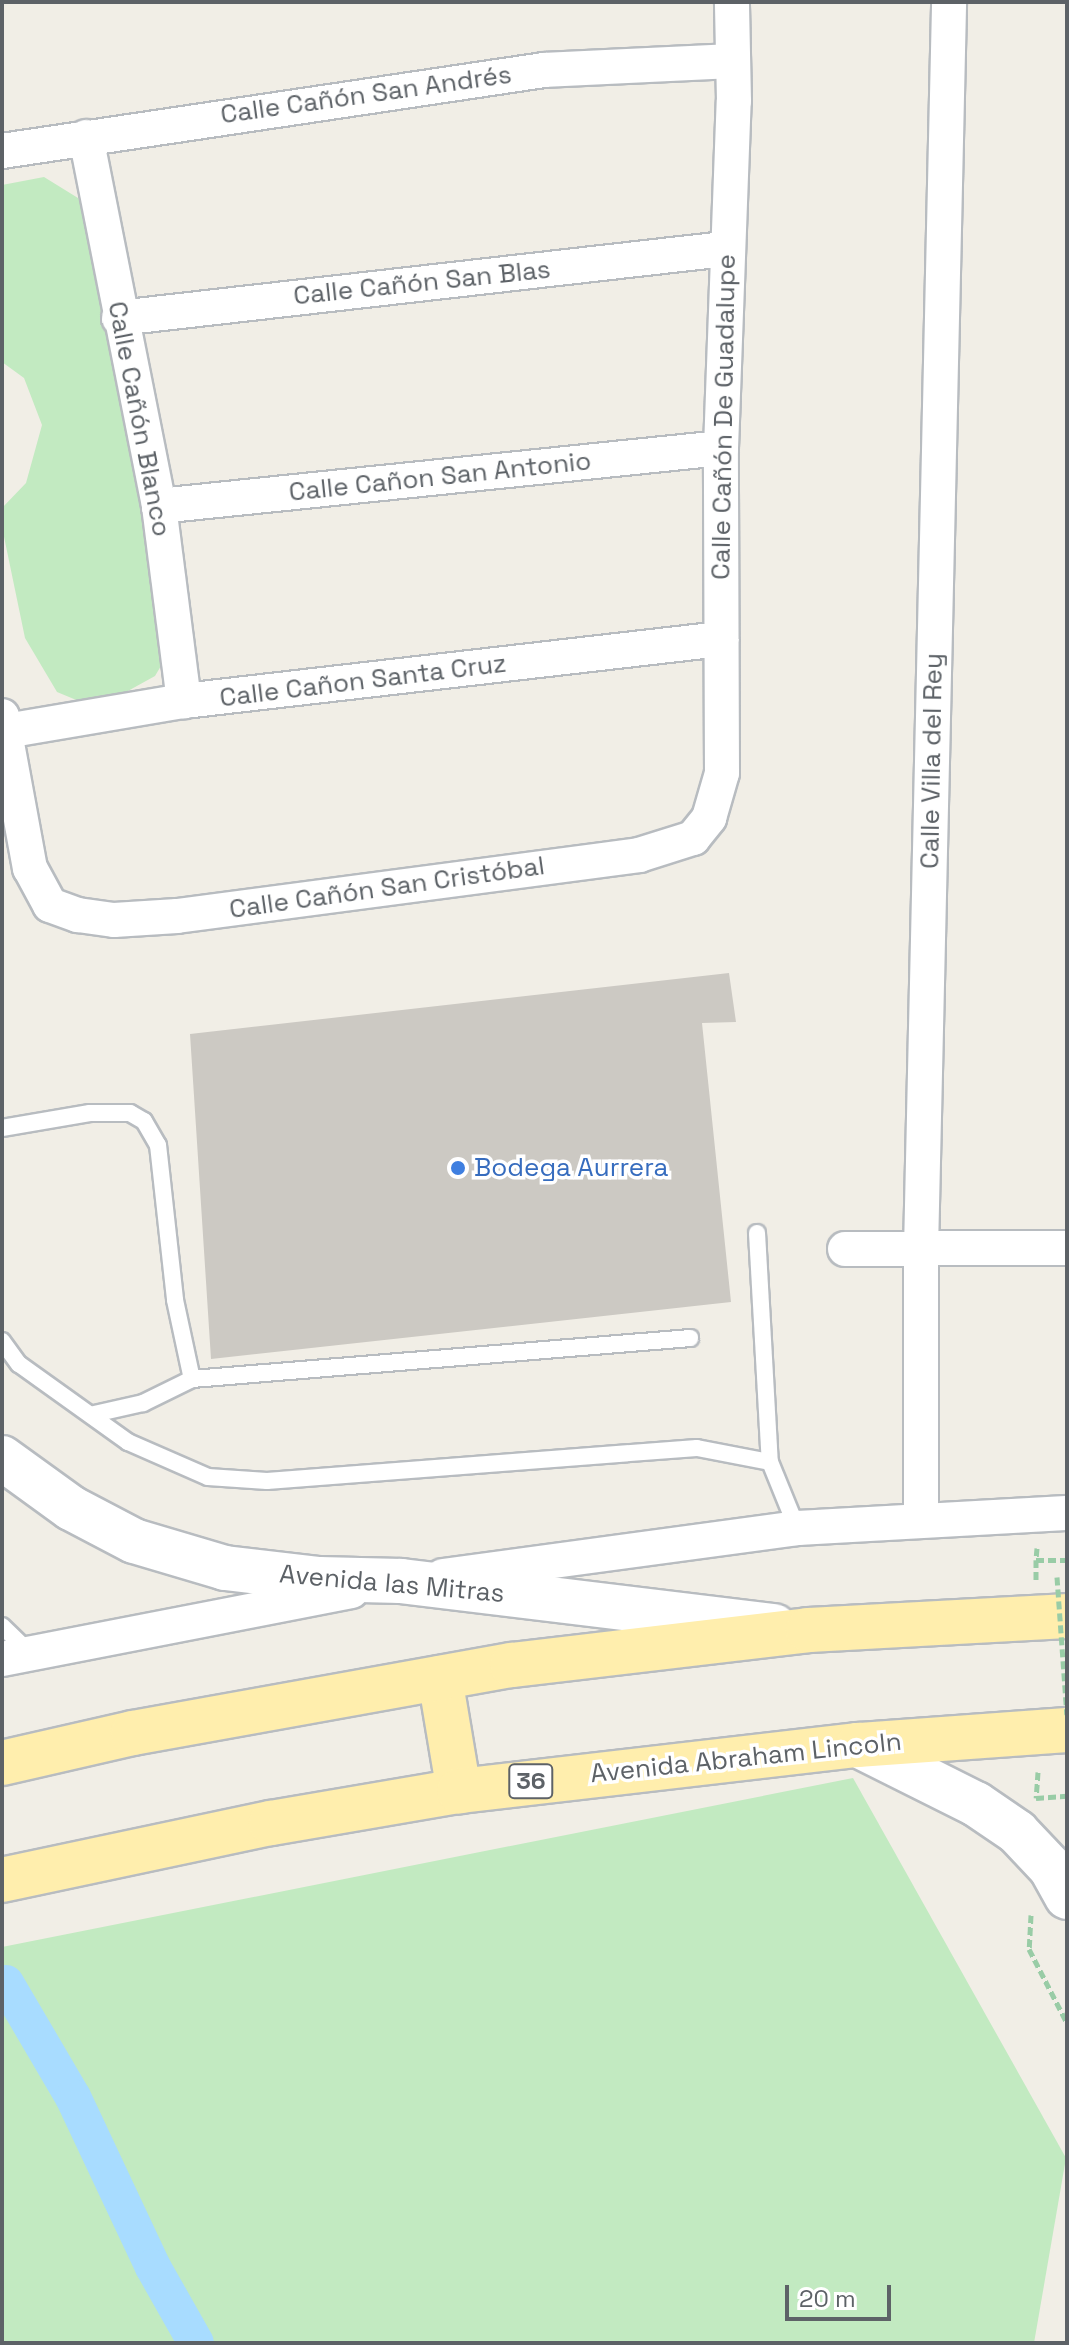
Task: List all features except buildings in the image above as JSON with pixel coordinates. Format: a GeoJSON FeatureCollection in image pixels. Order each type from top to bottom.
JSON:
{"type":"FeatureCollection","features":[{"type":"Feature","properties":{"kind":"main road"},"geometry":{"type":"LineString","coordinates":[[2,1763],[133,1733],[440,1678],[1062,1596]]}},
{"type":"Feature","properties":{"kind":"main road"},"geometry":{"type":"LineString","coordinates":[[440,1678],[459,1791]]}},
{"type":"Feature","properties":{"kind":"main road","name":"Avenida Abraham Lincoln"},"geometry":{"type":"LineString","coordinates":[[2,1880],[271,1823],[459,1791],[858,1745],[1067,1730]]}},
{"type":"Feature","properties":{"kind":"street","name":"Calle Cañón De Guadalupe"},"geometry":{"type":"LineString","coordinates":[[722,773],[721,448],[732,2]]}},
{"type":"Feature","properties":{"kind":"street","name":"Calle Villa del Rey"},"geometry":{"type":"LineString","coordinates":[[921,1520],[921,1250],[949,2]]}},
{"type":"Feature","properties":{"kind":"street","name":"Calle Cañón San Andrés"},"geometry":{"type":"LineString","coordinates":[[2,151],[544,70],[732,61]]}},
{"type":"Feature","properties":{"kind":"street","name":"Calle Cañón Blanco"},"geometry":{"type":"LineString","coordinates":[[86,137],[119,318],[159,506],[184,701]]}},
{"type":"Feature","properties":{"kind":"street","name":"Calle Cañón San Blas"},"geometry":{"type":"LineString","coordinates":[[119,318],[725,249]]}},
{"type":"Feature","properties":{"kind":"street","name":"Calle Cañon San Antonio"},"geometry":{"type":"LineString","coordinates":[[159,506],[721,448]]}},
{"type":"Feature","properties":{"kind":"street","name":"Calle Cañon Santa Cruz"},"geometry":{"type":"LineString","coordinates":[[4,724],[721,639]]}},
{"type":"Feature","properties":{"kind":"street","name":"Calle Cañón San Cristóbal"},"geometry":{"type":"LineString","coordinates":[[4,724],[30,868],[50,905],[114,920],[639,855],[693,838],[709,818],[722,773]]}},
{"type":"Feature","properties":{"kind":"street"},"geometry":{"type":"LineString","coordinates":[[845,1249],[1067,1248]]}},
{"type":"Feature","properties":{"kind":"street","name":"Avenida las Mitras"},"geometry":{"type":"LineString","coordinates":[[2,1458],[71,1508],[134,1541],[225,1568],[319,1579],[401,1581],[808,1630]]}},
{"type":"Feature","properties":{"kind":"street"},"geometry":{"type":"LineString","coordinates":[[16,1656],[401,1581],[797,1528],[1067,1513]]}},
{"type":"Feature","properties":{"kind":"street"},"geometry":{"type":"LineString","coordinates":[[858,1745],[976,1804],[1017,1832],[1059,1882]]}},
{"type":"Feature","properties":{"kind":"lane"},"geometry":{"type":"LineString","coordinates":[[2,1128],[112,1112],[130,1113],[152,1130],[167,1201],[175,1300],[192,1379]]}},
{"type":"Feature","properties":{"kind":"lane"},"geometry":{"type":"LineString","coordinates":[[757,1233],[770,1462],[797,1528]]}},
{"type":"Feature","properties":{"kind":"lane"},"geometry":{"type":"LineString","coordinates":[[94,1414],[143,1403],[192,1379],[690,1338]]}},
{"type":"Feature","properties":{"kind":"lane"},"geometry":{"type":"LineString","coordinates":[[2,1341],[19,1364],[94,1414],[128,1442],[208,1477],[267,1481],[697,1448],[770,1462]]}},
{"type":"Feature","properties":{"kind":"lane"},"geometry":{"type":"LineString","coordinates":[[2,1626],[16,1656]]}},
{"type":"Feature","properties":{"kind":"path"},"geometry":{"type":"LineString","coordinates":[[1062,1596],[1067,1715]]}},
{"type":"Feature","properties":{"kind":"path"},"geometry":{"type":"LineString","coordinates":[[1051,1771],[1036,1773],[1036,1798],[1067,1796]]}},
{"type":"Feature","properties":{"kind":"path"},"geometry":{"type":"LineString","coordinates":[[1059,1882],[1027,1925],[1029,1949],[1067,2023]]}},
{"type":"Feature","properties":{"kind":"green space"},"geometry":{"type":"Polygon","coordinates":[[[44,177],[78,198],[89,217],[174,644],[155,676],[117,697],[86,704],[57,692],[25,638],[2,527],[2,508],[26,483],[42,425],[24,378],[2,362],[2,185],[44,177]]]}},
{"type":"Feature","properties":{"kind":"green space"},"geometry":{"type":"Polygon","coordinates":[[[853,1778],[1066,2158],[1034,2343],[2,2343],[2,1947],[853,1778]]]}},
{"type":"Feature","properties":{"kind":"waterway"},"geometry":{"type":"LineString","coordinates":[[6,1983],[73,2097],[153,2267],[196,2343]]}},
{"type":"Feature","properties":{"kind":"place","name":"Bodega Aurrera"},"geometry":{"type":"Point","coordinates":[458,1168]}}]}
